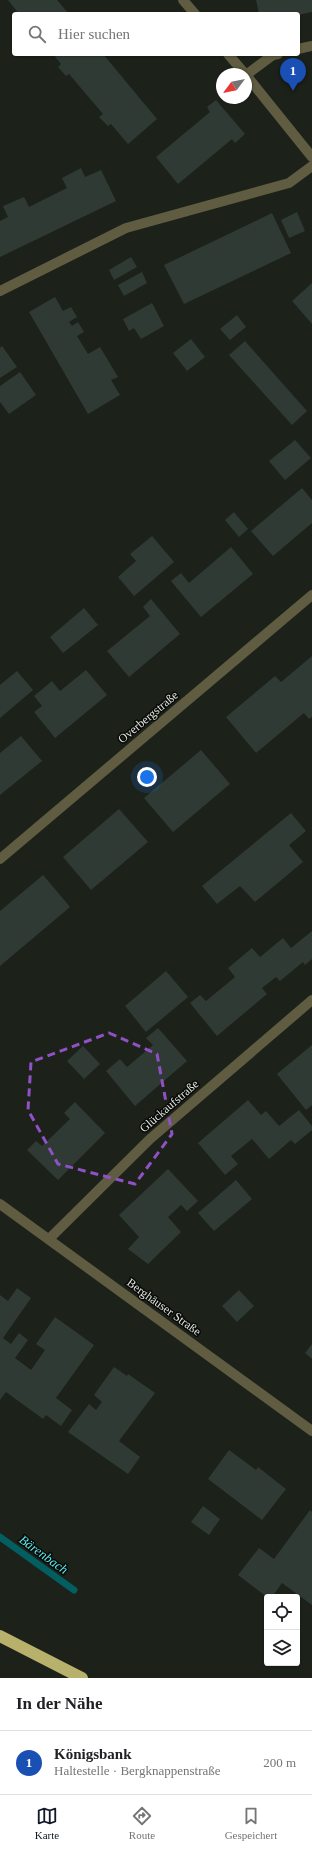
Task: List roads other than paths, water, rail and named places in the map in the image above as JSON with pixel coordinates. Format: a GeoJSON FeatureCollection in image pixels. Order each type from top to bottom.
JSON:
{"type":"FeatureCollection","features":[{"type":"Feature","properties":{"kind":"highway"},"geometry":{"type":"LineString","coordinates":[[0,1636],[82,1678]]}},
{"type":"Feature","properties":{"kind":"street"},"geometry":{"type":"LineString","coordinates":[[183,0],[193,12]]}},
{"type":"Feature","properties":{"kind":"street"},"geometry":{"type":"LineString","coordinates":[[300,49],[312,46]]}},
{"type":"Feature","properties":{"kind":"street"},"geometry":{"type":"LineString","coordinates":[[230,56],[240,68]]}},
{"type":"Feature","properties":{"kind":"street"},"geometry":{"type":"LineString","coordinates":[[252,71],[272,56]]}},
{"type":"Feature","properties":{"kind":"street"},"geometry":{"type":"LineString","coordinates":[[252,82],[312,157]]}},
{"type":"Feature","properties":{"kind":"street"},"geometry":{"type":"LineString","coordinates":[[0,291],[126,228],[289,183],[312,166]]}},
{"type":"Feature","properties":{"kind":"street","name":"Overbergstraße"},"geometry":{"type":"LineString","coordinates":[[0,859],[312,595]]}},
{"type":"Feature","properties":{"kind":"street","name":"Glückaufstraße"},"geometry":{"type":"LineString","coordinates":[[49,1239],[150,1139],[312,1000]]}},
{"type":"Feature","properties":{"kind":"street","name":"Berghäuser Straße"},"geometry":{"type":"LineString","coordinates":[[0,1204],[312,1431]]}},
{"type":"Feature","properties":{"kind":"waterway","name":"Bärenbach"},"geometry":{"type":"LineString","coordinates":[[0,1537],[74,1590]]}},
{"type":"Feature","properties":{"kind":"place","name":"Königsbank"},"geometry":{"type":"Point","coordinates":[293,91]}}]}
